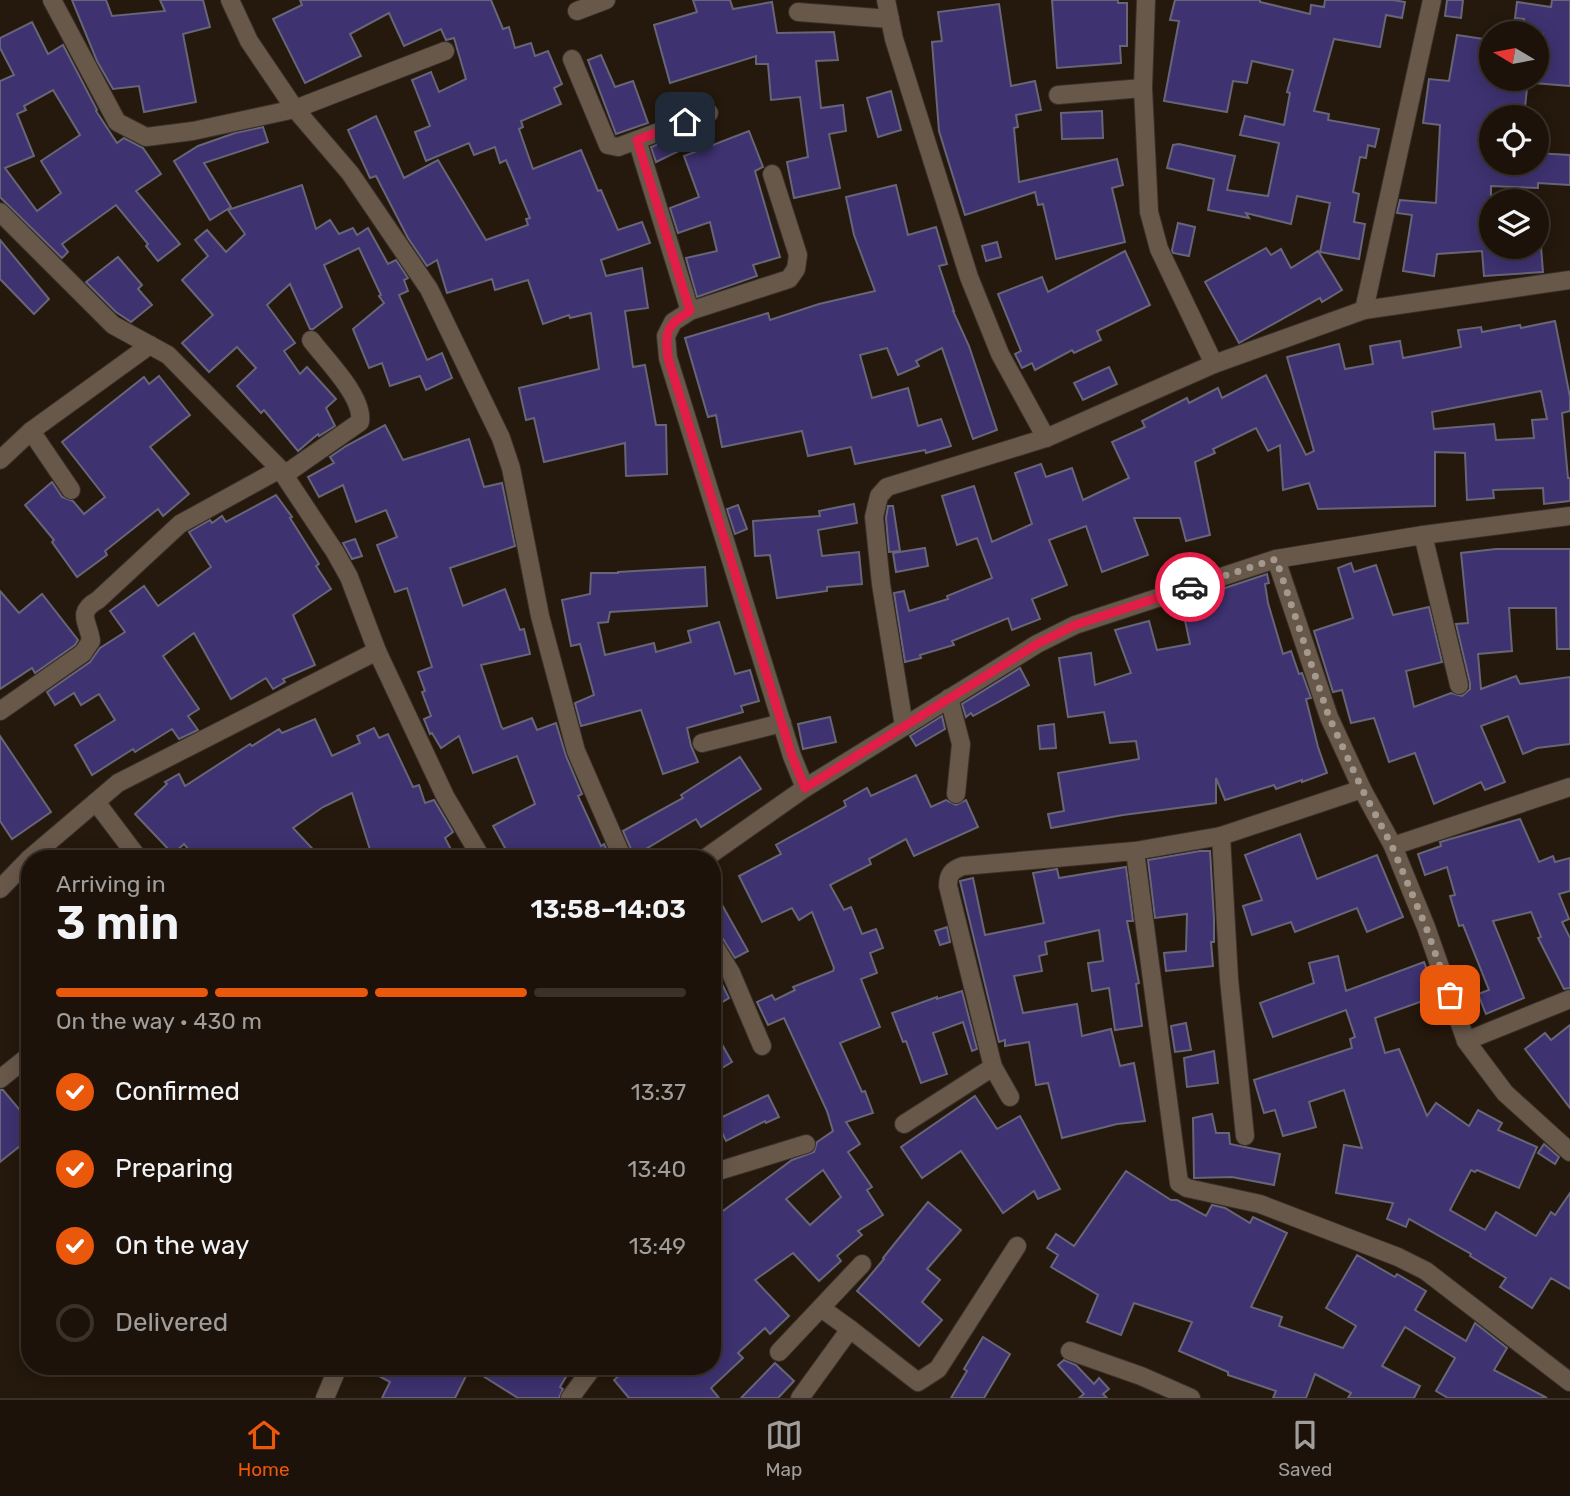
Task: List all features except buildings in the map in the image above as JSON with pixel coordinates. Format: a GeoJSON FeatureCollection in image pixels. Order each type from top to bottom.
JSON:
{"type":"FeatureCollection","features":[{"type":"Feature","properties":{"kind":"street"},"geometry":{"type":"LineString","coordinates":[[52,0],[117,122],[146,137],[192,131],[295,109],[445,51]]}},
{"type":"Feature","properties":{"kind":"street"},"geometry":{"type":"LineString","coordinates":[[230,0],[249,41],[295,109],[350,173],[429,289],[501,438],[511,468],[540,616],[576,751],[619,850]]}},
{"type":"Feature","properties":{"kind":"street"},"geometry":{"type":"LineString","coordinates":[[577,11],[606,0]]}},
{"type":"Feature","properties":{"kind":"street"},"geometry":{"type":"LineString","coordinates":[[886,0],[918,117],[969,277],[1000,354],[1046,438]]}},
{"type":"Feature","properties":{"kind":"street"},"geometry":{"type":"LineString","coordinates":[[1146,0],[1143,88],[1149,212],[1159,249],[1214,364]]}},
{"type":"Feature","properties":{"kind":"street"},"geometry":{"type":"LineString","coordinates":[[1364,310],[1433,0]]}},
{"type":"Feature","properties":{"kind":"street"},"geometry":{"type":"LineString","coordinates":[[798,12],[890,19]]}},
{"type":"Feature","properties":{"kind":"street"},"geometry":{"type":"LineString","coordinates":[[572,59],[608,145],[618,147],[709,113]]}},
{"type":"Feature","properties":{"kind":"street"},"geometry":{"type":"LineString","coordinates":[[1058,95],[1143,88]]}},
{"type":"Feature","properties":{"kind":"street"},"geometry":{"type":"LineString","coordinates":[[637,140],[690,311]]}},
{"type":"Feature","properties":{"kind":"street"},"geometry":{"type":"LineString","coordinates":[[772,174],[798,255],[796,269],[789,279],[690,311],[673,322],[666,336],[668,358],[782,723],[805,788]]}},
{"type":"Feature","properties":{"kind":"street"},"geometry":{"type":"LineString","coordinates":[[0,212],[113,325],[168,355],[282,472],[349,577],[377,651],[445,796],[477,850]]}},
{"type":"Feature","properties":{"kind":"street"},"geometry":{"type":"LineString","coordinates":[[904,726],[881,584],[874,517],[879,496],[887,487],[1046,438],[1214,364],[1364,310],[1570,280]]}},
{"type":"Feature","properties":{"kind":"street"},"geometry":{"type":"LineString","coordinates":[[0,711],[83,653],[91,641],[85,615],[88,606],[98,600],[180,524],[282,472],[360,422],[360,409],[353,395],[311,340]]}},
{"type":"Feature","properties":{"kind":"street"},"geometry":{"type":"LineString","coordinates":[[0,460],[31,431],[150,345]]}},
{"type":"Feature","properties":{"kind":"street"},"geometry":{"type":"LineString","coordinates":[[31,431],[71,490]]}},
{"type":"Feature","properties":{"kind":"street"},"geometry":{"type":"LineString","coordinates":[[717,850],[805,788],[948,698],[1037,644],[1075,625],[1276,559],[1423,535],[1570,516]]}},
{"type":"Feature","properties":{"kind":"street"},"geometry":{"type":"LineString","coordinates":[[1423,535],[1459,685]]}},
{"type":"Feature","properties":{"kind":"street"},"geometry":{"type":"LineString","coordinates":[[1276,559],[1329,717],[1392,846],[1426,927],[1466,1041],[1505,1093],[1570,1152]]}},
{"type":"Feature","properties":{"kind":"street"},"geometry":{"type":"LineString","coordinates":[[39,850],[118,783],[377,651]]}},
{"type":"Feature","properties":{"kind":"street"},"geometry":{"type":"LineString","coordinates":[[948,698],[961,744],[956,794]]}},
{"type":"Feature","properties":{"kind":"street"},"geometry":{"type":"LineString","coordinates":[[702,743],[782,723]]}},
{"type":"Feature","properties":{"kind":"street"},"geometry":{"type":"LineString","coordinates":[[1392,846],[1570,787]]}},
{"type":"Feature","properties":{"kind":"street"},"geometry":{"type":"LineString","coordinates":[[1010,1097],[993,1067],[951,900],[948,877],[954,870],[963,866],[1135,851],[1221,836],[1362,789]]}},
{"type":"Feature","properties":{"kind":"street"},"geometry":{"type":"LineString","coordinates":[[96,802],[132,850]]}},
{"type":"Feature","properties":{"kind":"street"},"geometry":{"type":"LineString","coordinates":[[1221,836],[1229,979],[1245,1136]]}},
{"type":"Feature","properties":{"kind":"street"},"geometry":{"type":"LineString","coordinates":[[1135,851],[1179,1182],[1187,1188],[1260,1204],[1306,1220],[1426,1271],[1570,1382]]}},
{"type":"Feature","properties":{"kind":"street"},"geometry":{"type":"LineString","coordinates":[[0,889],[21,867]]}},
{"type":"Feature","properties":{"kind":"street"},"geometry":{"type":"LineString","coordinates":[[721,957],[731,973],[762,1046]]}},
{"type":"Feature","properties":{"kind":"street"},"geometry":{"type":"LineString","coordinates":[[1466,1041],[1570,999]]}},
{"type":"Feature","properties":{"kind":"street"},"geometry":{"type":"LineString","coordinates":[[0,1079],[21,1062]]}},
{"type":"Feature","properties":{"kind":"street"},"geometry":{"type":"LineString","coordinates":[[904,1124],[993,1067]]}},
{"type":"Feature","properties":{"kind":"street"},"geometry":{"type":"LineString","coordinates":[[721,1170],[806,1144]]}},
{"type":"Feature","properties":{"kind":"street"},"geometry":{"type":"LineString","coordinates":[[821,1308],[918,1382],[938,1369],[1017,1246]]}},
{"type":"Feature","properties":{"kind":"street"},"geometry":{"type":"LineString","coordinates":[[779,1352],[862,1264]]}},
{"type":"Feature","properties":{"kind":"street"},"geometry":{"type":"LineString","coordinates":[[800,1398],[850,1329]]}},
{"type":"Feature","properties":{"kind":"street"},"geometry":{"type":"LineString","coordinates":[[1070,1350],[1191,1398]]}},
{"type":"Feature","properties":{"kind":"street"},"geometry":{"type":"LineString","coordinates":[[326,1398],[335,1375]]}},
{"type":"Feature","properties":{"kind":"street"},"geometry":{"type":"LineString","coordinates":[[570,1398],[587,1375]]}},
{"type":"Feature","properties":{"kind":"way so far"},"geometry":{"type":"LineString","coordinates":[[1190,587],[1276,559],[1329,717],[1392,846],[1426,927],[1450,995]]}},
{"type":"Feature","properties":{"kind":"route"},"geometry":{"type":"LineString","coordinates":[[685,122],[637,140],[690,311],[673,322],[666,336],[668,358],[792,756],[805,788],[1037,644],[1075,625],[1190,587]]}}]}
